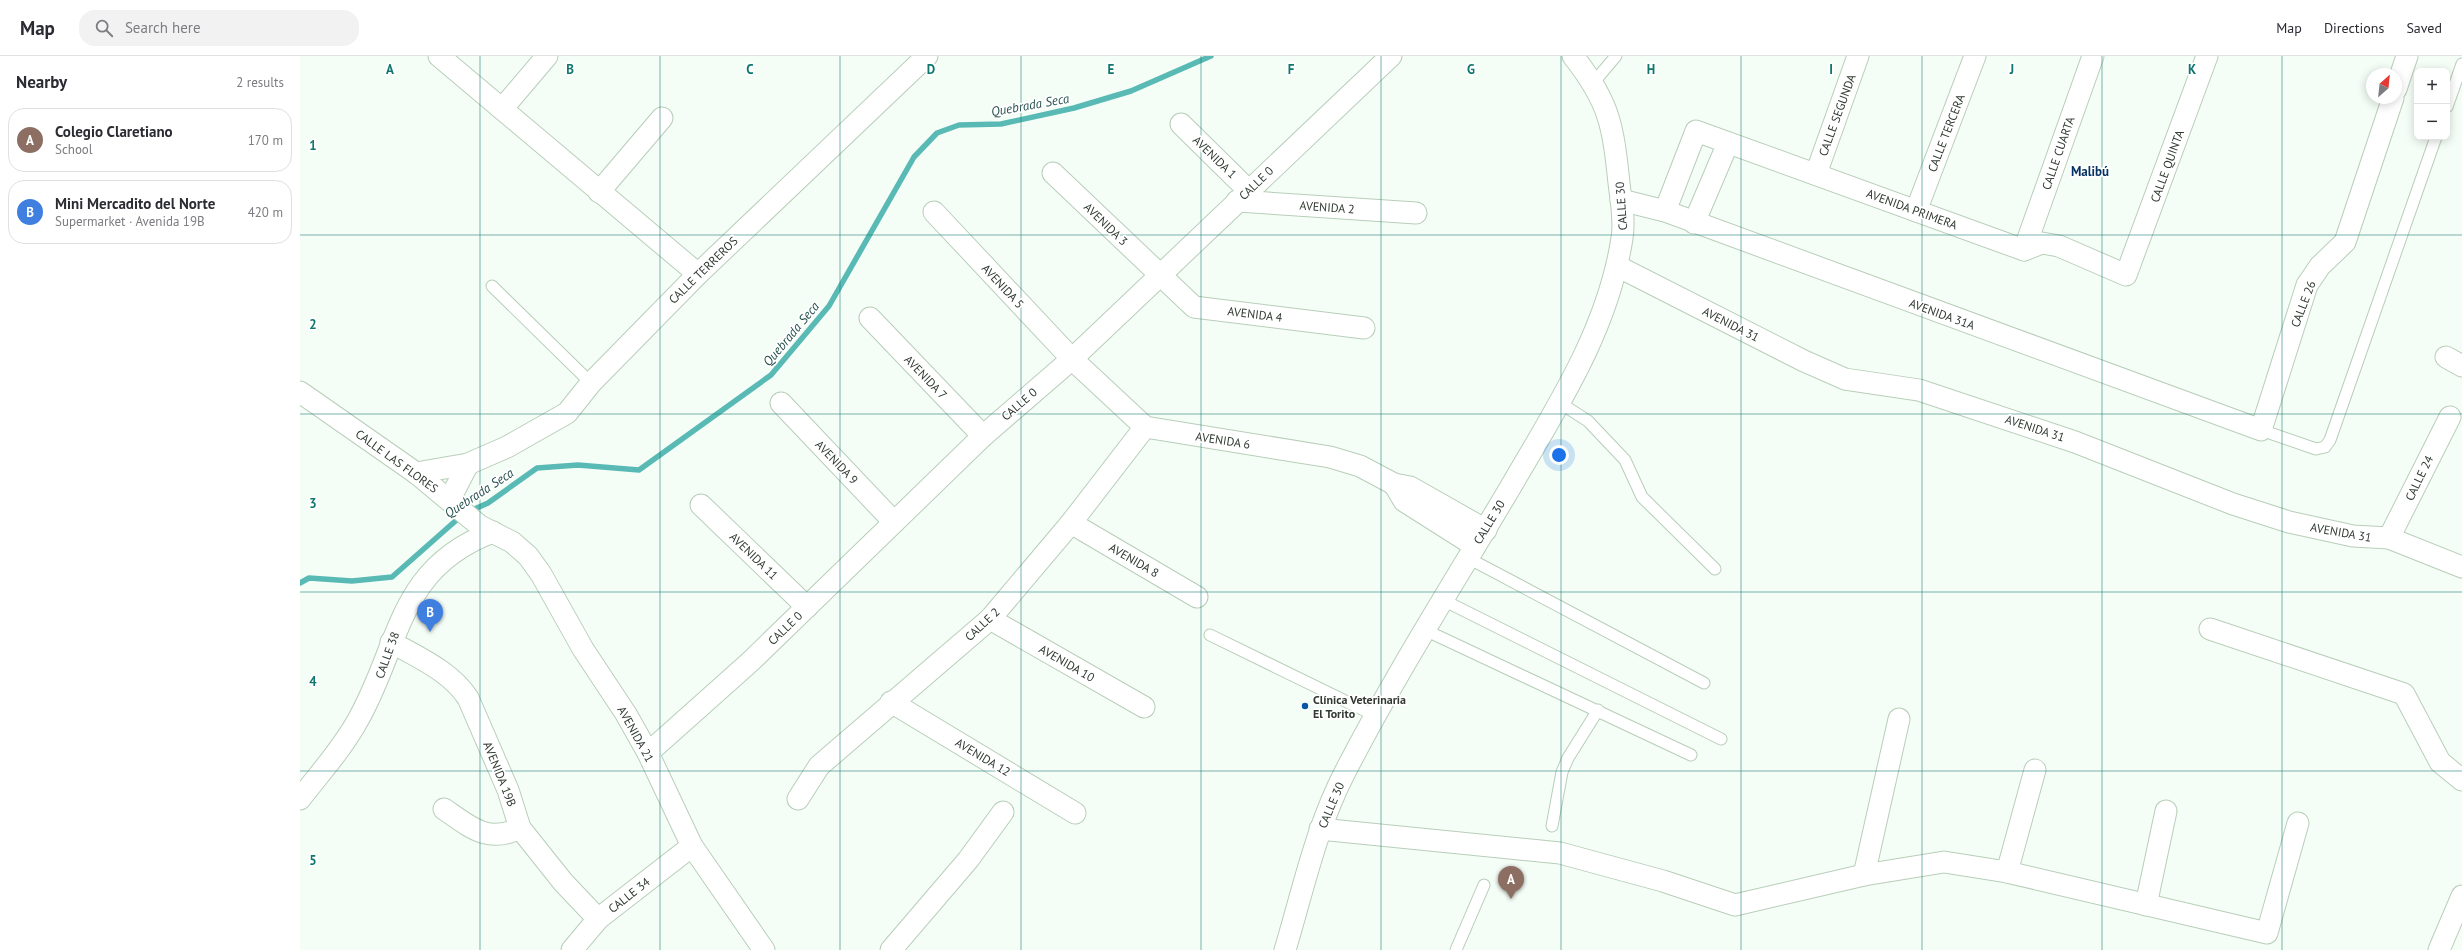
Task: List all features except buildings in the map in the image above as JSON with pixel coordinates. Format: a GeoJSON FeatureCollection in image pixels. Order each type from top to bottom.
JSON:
{"type":"FeatureCollection","features":[{"type":"Feature","properties":{"kind":"street"},"geometry":{"type":"LineString","coordinates":[[439,56],[698,274]]}},
{"type":"Feature","properties":{"kind":"street"},"geometry":{"type":"LineString","coordinates":[[502,109],[547,56]]}},
{"type":"Feature","properties":{"kind":"street","name":"CALLE TERREROS"},"geometry":{"type":"LineString","coordinates":[[416,473],[468,464],[507,448],[567,413],[591,383],[698,274],[927,56]]}},
{"type":"Feature","properties":{"kind":"street","name":"CALLE 0"},"geometry":{"type":"LineString","coordinates":[[648,753],[750,662],[983,436],[1072,359],[1158,275],[1391,56]]}},
{"type":"Feature","properties":{"kind":"street","name":"CALLE 30"},"geometry":{"type":"LineString","coordinates":[[1285,950],[1320,829],[1344,773],[1425,630],[1560,403],[1588,349],[1608,300],[1617,266],[1623,234],[1614,134],[1605,104],[1594,82],[1573,56]]}},
{"type":"Feature","properties":{"kind":"street","name":"CALLE SEGUNDA"},"geometry":{"type":"LineString","coordinates":[[1816,174],[1858,56]]}},
{"type":"Feature","properties":{"kind":"street","name":"CALLE TERCERA"},"geometry":{"type":"LineString","coordinates":[[1916,211],[1975,56]]}},
{"type":"Feature","properties":{"kind":"street","name":"CALLE CUARTA"},"geometry":{"type":"LineString","coordinates":[[2024,250],[2093,56]]}},
{"type":"Feature","properties":{"kind":"street","name":"CALLE QUINTA"},"geometry":{"type":"LineString","coordinates":[[2024,250],[2042,243],[2059,246],[2126,275],[2207,56]]}},
{"type":"Feature","properties":{"kind":"street"},"geometry":{"type":"LineString","coordinates":[[2402,71],[2407,56]]}},
{"type":"Feature","properties":{"kind":"street","name":"CALLE 26"},"geometry":{"type":"LineString","coordinates":[[2261,430],[2307,285],[2320,266],[2345,242],[2391,104]]}},
{"type":"Feature","properties":{"kind":"street"},"geometry":{"type":"LineString","coordinates":[[599,192],[662,118]]}},
{"type":"Feature","properties":{"kind":"street","name":"AVENIDA 1"},"geometry":{"type":"LineString","coordinates":[[1181,124],[1243,195]]}},
{"type":"Feature","properties":{"kind":"street","name":"AVENIDA PRIMERA"},"geometry":{"type":"LineString","coordinates":[[1665,211],[1696,131],[2024,250]]}},
{"type":"Feature","properties":{"kind":"street"},"geometry":{"type":"LineString","coordinates":[[1694,222],[1728,143]]}},
{"type":"Feature","properties":{"kind":"street","name":"AVENIDA 3"},"geometry":{"type":"LineString","coordinates":[[1053,173],[1158,275]]}},
{"type":"Feature","properties":{"kind":"street","name":"AVENIDA 2"},"geometry":{"type":"LineString","coordinates":[[1243,195],[1416,213]]}},
{"type":"Feature","properties":{"kind":"street","name":"AVENIDA 31A"},"geometry":{"type":"LineString","coordinates":[[1621,200],[1665,211],[2261,430]]}},
{"type":"Feature","properties":{"kind":"street","name":"AVENIDA 5"},"geometry":{"type":"LineString","coordinates":[[934,212],[1072,359]]}},
{"type":"Feature","properties":{"kind":"street","name":"AVENIDA 31"},"geometry":{"type":"LineString","coordinates":[[1617,266],[1804,361],[1845,379],[1919,390],[2075,442],[2233,504],[2289,522],[2353,536],[2389,538],[2462,567]]}},
{"type":"Feature","properties":{"kind":"street","name":"AVENIDA 4"},"geometry":{"type":"LineString","coordinates":[[1158,275],[1194,307],[1364,328]]}},
{"type":"Feature","properties":{"kind":"street","name":"AVENIDA 7"},"geometry":{"type":"LineString","coordinates":[[870,318],[983,436]]}},
{"type":"Feature","properties":{"kind":"street"},"geometry":{"type":"LineString","coordinates":[[1072,359],[1145,427]]}},
{"type":"Feature","properties":{"kind":"street","name":"CALLE LAS FLORES"},"geometry":{"type":"LineString","coordinates":[[300,392],[416,473],[486,529]]}},
{"type":"Feature","properties":{"kind":"street","name":"AVENIDA 9"},"geometry":{"type":"LineString","coordinates":[[781,403],[894,522]]}},
{"type":"Feature","properties":{"kind":"street","name":"CALLE 24"},"geometry":{"type":"LineString","coordinates":[[2389,538],[2450,417]]}},
{"type":"Feature","properties":{"kind":"street","name":"AVENIDA 6"},"geometry":{"type":"LineString","coordinates":[[1145,427],[1330,457],[1360,466],[1394,484],[1404,501],[1476,544]]}},
{"type":"Feature","properties":{"kind":"street","name":"CALLE 2"},"geometry":{"type":"LineString","coordinates":[[798,799],[819,766],[891,702],[990,619],[1072,523],[1145,427]]}},
{"type":"Feature","properties":{"kind":"street"},"geometry":{"type":"LineString","coordinates":[[455,503],[468,464]]}},
{"type":"Feature","properties":{"kind":"street","name":"AVENIDA 11"},"geometry":{"type":"LineString","coordinates":[[701,505],[807,607]]}},
{"type":"Feature","properties":{"kind":"street","name":"AVENIDA 8"},"geometry":{"type":"LineString","coordinates":[[1072,523],[1197,597]]}},
{"type":"Feature","properties":{"kind":"street","name":"CALLE 38"},"geometry":{"type":"LineString","coordinates":[[300,799],[339,749],[358,721],[381,673],[391,642],[414,592],[441,562],[486,529]]}},
{"type":"Feature","properties":{"kind":"street","name":"AVENIDA 21"},"geometry":{"type":"LineString","coordinates":[[486,529],[512,542],[528,556],[541,574],[583,649],[626,714],[648,753],[692,846],[764,950]]}},
{"type":"Feature","properties":{"kind":"street","name":"AVENIDA 10"},"geometry":{"type":"LineString","coordinates":[[990,619],[1144,707]]}},
{"type":"Feature","properties":{"kind":"street"},"geometry":{"type":"LineString","coordinates":[[2210,629],[2404,694],[2440,762],[2462,780]]}},
{"type":"Feature","properties":{"kind":"street","name":"AVENIDA 19B"},"geometry":{"type":"LineString","coordinates":[[391,642],[446,674],[459,685],[468,698],[505,783],[520,828],[563,882],[598,919]]}},
{"type":"Feature","properties":{"kind":"street","name":"AVENIDA 12"},"geometry":{"type":"LineString","coordinates":[[891,702],[1075,813]]}},
{"type":"Feature","properties":{"kind":"street"},"geometry":{"type":"LineString","coordinates":[[1864,875],[1899,718]]}},
{"type":"Feature","properties":{"kind":"street"},"geometry":{"type":"LineString","coordinates":[[2007,872],[2035,770]]}},
{"type":"Feature","properties":{"kind":"street"},"geometry":{"type":"LineString","coordinates":[[444,809],[484,834],[507,834],[520,828]]}},
{"type":"Feature","properties":{"kind":"street"},"geometry":{"type":"LineString","coordinates":[[2146,905],[2166,811]]}},
{"type":"Feature","properties":{"kind":"street"},"geometry":{"type":"LineString","coordinates":[[891,950],[968,860],[1003,812]]}},
{"type":"Feature","properties":{"kind":"street"},"geometry":{"type":"LineString","coordinates":[[1320,829],[1560,853],[1663,881],[1735,905],[1864,875],[1944,862],[2007,872],[2267,933],[2298,823]]}},
{"type":"Feature","properties":{"kind":"street","name":"CALLE 34"},"geometry":{"type":"LineString","coordinates":[[572,950],[598,919],[692,846]]}},
{"type":"Feature","properties":{"kind":"street"},"geometry":{"type":"LineString","coordinates":[[2439,950],[2462,896]]}},
{"type":"Feature","properties":{"kind":"lane"},"geometry":{"type":"LineString","coordinates":[[1594,82],[1616,56]]}},
{"type":"Feature","properties":{"kind":"lane"},"geometry":{"type":"LineString","coordinates":[[2448,104],[2462,64]]}},
{"type":"Feature","properties":{"kind":"lane"},"geometry":{"type":"LineString","coordinates":[[2261,430],[2316,449],[2325,447],[2330,440],[2435,140]]}},
{"type":"Feature","properties":{"kind":"lane"},"geometry":{"type":"LineString","coordinates":[[492,286],[591,383]]}},
{"type":"Feature","properties":{"kind":"lane"},"geometry":{"type":"LineString","coordinates":[[1560,403],[1588,420],[1625,460],[1642,497],[1715,569]]}},
{"type":"Feature","properties":{"kind":"lane"},"geometry":{"type":"LineString","coordinates":[[1476,544],[1704,683]]}},
{"type":"Feature","properties":{"kind":"lane"},"geometry":{"type":"LineString","coordinates":[[1443,600],[1720,739]]}},
{"type":"Feature","properties":{"kind":"lane"},"geometry":{"type":"LineString","coordinates":[[1425,630],[1691,755]]}},
{"type":"Feature","properties":{"kind":"lane"},"geometry":{"type":"LineString","coordinates":[[1210,635],[1376,716]]}},
{"type":"Feature","properties":{"kind":"lane"},"geometry":{"type":"LineString","coordinates":[[1552,826],[1562,772],[1568,758],[1598,710]]}},
{"type":"Feature","properties":{"kind":"lane"},"geometry":{"type":"LineString","coordinates":[[1456,950],[1484,885]]}},
{"type":"Feature","properties":{"kind":"waterway","name":"Quebrada Seca"},"geometry":{"type":"LineString","coordinates":[[470,511],[488,503],[537,468],[578,465],[639,470],[771,375],[829,306],[914,157],[937,133],[959,125],[1001,124],[1074,108],[1131,91],[1211,56]]}},
{"type":"Feature","properties":{"kind":"waterway","name":"Quebrada Seca"},"geometry":{"type":"LineString","coordinates":[[300,583],[309,578],[352,581],[392,577],[461,516]]}},
{"type":"Feature","properties":{"kind":"place","name":"Mini Mercadito del Norte"},"geometry":{"type":"Point","coordinates":[430,632]}},
{"type":"Feature","properties":{"kind":"place","name":"Clínica Veterinaria El Torito"},"geometry":{"type":"Point","coordinates":[1305,706]}},
{"type":"Feature","properties":{"kind":"place","name":"Colegio Claretiano"},"geometry":{"type":"Point","coordinates":[1511,899]}},
{"type":"Feature","properties":{"kind":"district","name":"Malibú"},"geometry":{"type":"Point","coordinates":[2090,171]}}]}
